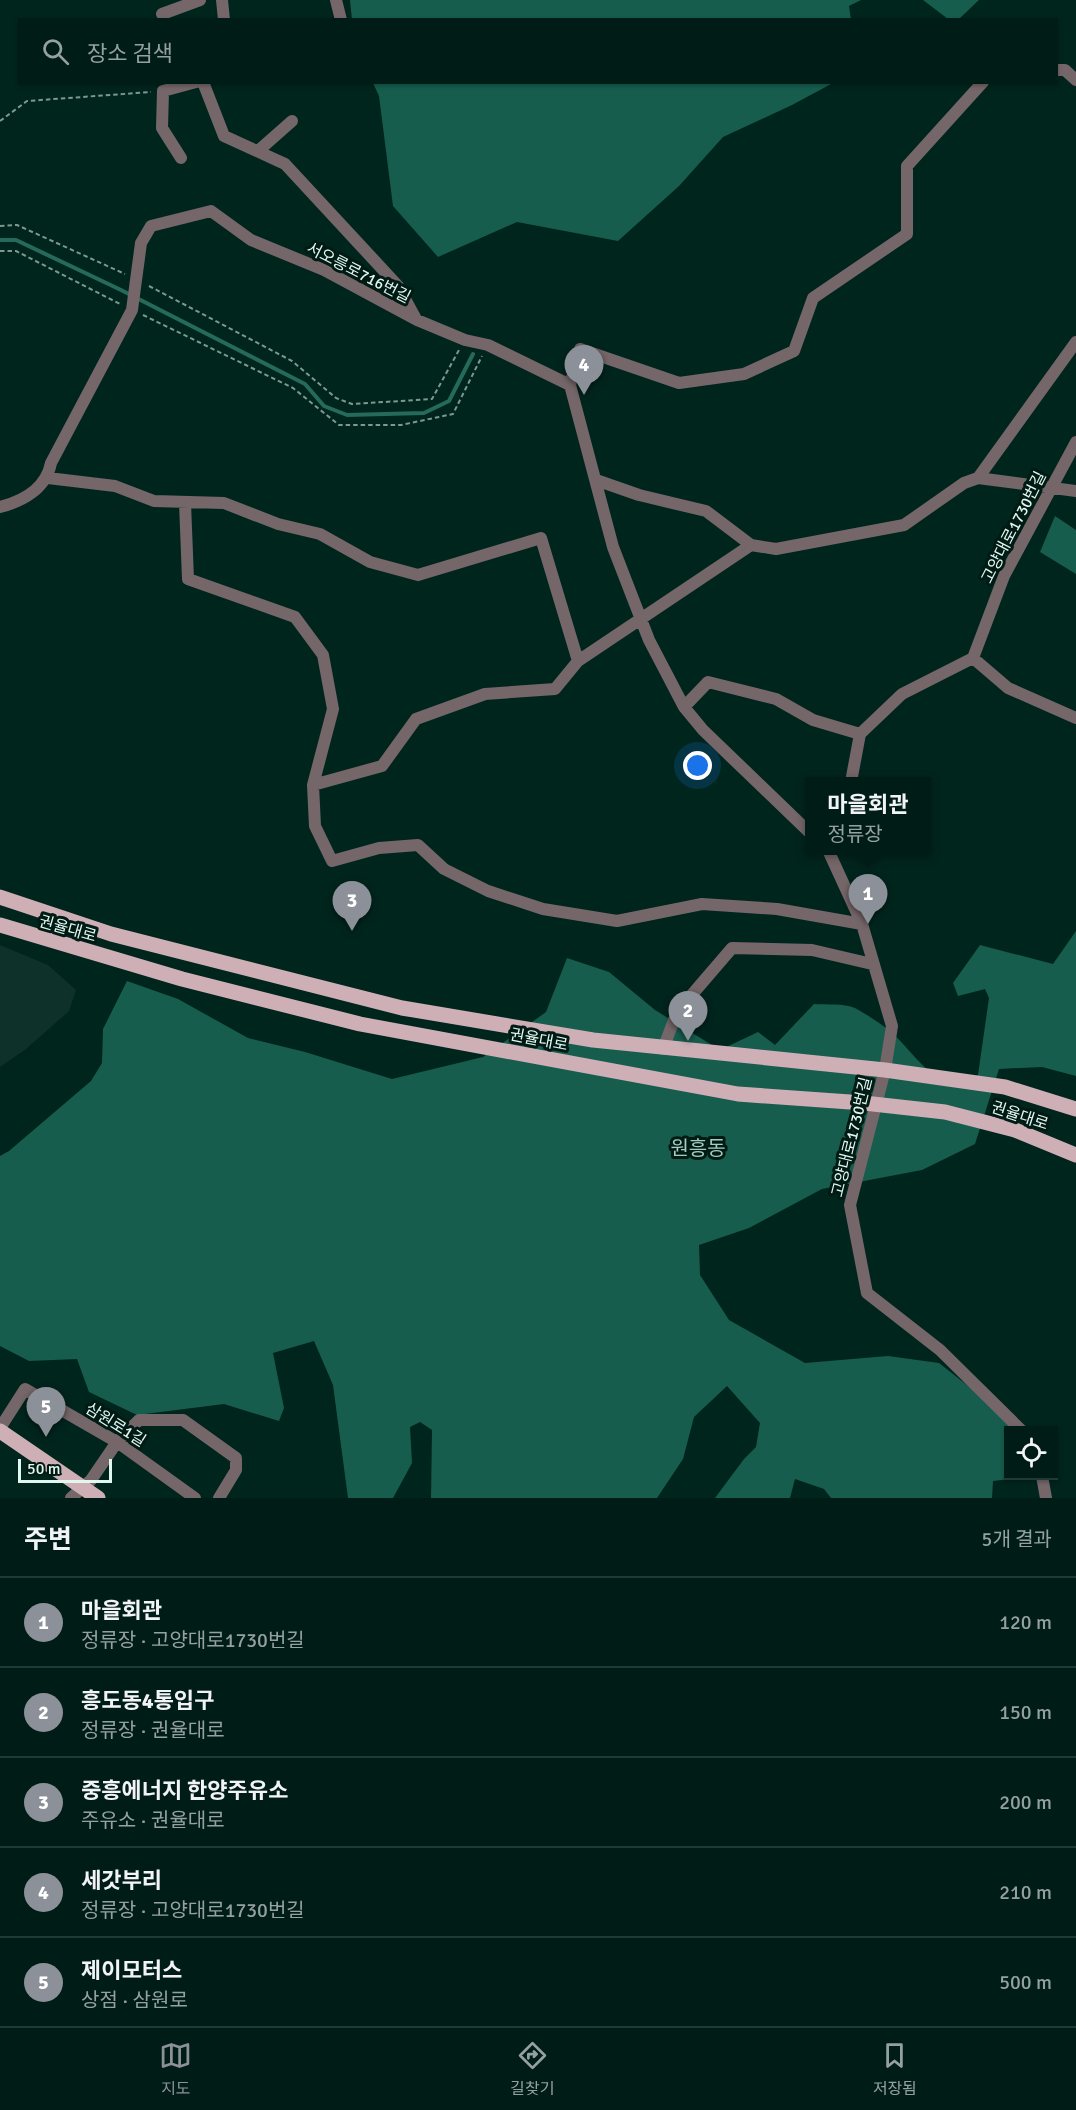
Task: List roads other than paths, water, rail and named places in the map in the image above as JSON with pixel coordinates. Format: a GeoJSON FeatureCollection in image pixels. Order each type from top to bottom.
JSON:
{"type":"FeatureCollection","features":[{"type":"Feature","properties":{"kind":"main road","name":"권율대로"},"geometry":{"type":"LineString","coordinates":[[0,897],[111,934],[402,1008],[593,1040],[663,1049],[885,1070],[1005,1088],[1076,1109]]}},
{"type":"Feature","properties":{"kind":"main road","name":"권율대로"},"geometry":{"type":"LineString","coordinates":[[0,925],[172,976],[360,1024],[738,1094],[876,1104],[945,1112],[1015,1130],[1076,1155]]}},
{"type":"Feature","properties":{"kind":"main road"},"geometry":{"type":"LineString","coordinates":[[0,1430],[98,1498]]}},
{"type":"Feature","properties":{"kind":"street"},"geometry":{"type":"LineString","coordinates":[[162,0],[164,17],[200,0]]}},
{"type":"Feature","properties":{"kind":"street"},"geometry":{"type":"LineString","coordinates":[[222,0],[224,18]]}},
{"type":"Feature","properties":{"kind":"street"},"geometry":{"type":"LineString","coordinates":[[336,0],[340,18]]}},
{"type":"Feature","properties":{"kind":"street"},"geometry":{"type":"LineString","coordinates":[[1058,70],[1065,70],[1076,80]]}},
{"type":"Feature","properties":{"kind":"street"},"geometry":{"type":"LineString","coordinates":[[182,158],[162,128],[163,91],[189,84]]}},
{"type":"Feature","properties":{"kind":"street","name":"서오릉로716번길"},"geometry":{"type":"LineString","coordinates":[[204,84],[224,136],[285,164],[398,286],[417,320]]}},
{"type":"Feature","properties":{"kind":"street"},"geometry":{"type":"LineString","coordinates":[[805,828],[703,730],[684,707],[640,619],[613,547],[570,385],[580,349],[679,383],[744,374],[794,351],[813,298],[907,234],[908,166],[981,84]]}},
{"type":"Feature","properties":{"kind":"street"},"geometry":{"type":"LineString","coordinates":[[258,151],[292,121]]}},
{"type":"Feature","properties":{"kind":"street","name":"서오릉로716번길"},"geometry":{"type":"LineString","coordinates":[[48,478],[51,463],[134,296],[141,243],[151,226],[211,211],[251,240],[324,270],[417,320]]}},
{"type":"Feature","properties":{"kind":"street"},"geometry":{"type":"LineString","coordinates":[[417,320],[465,340],[488,345],[570,385]]}},
{"type":"Feature","properties":{"kind":"street"},"geometry":{"type":"LineString","coordinates":[[978,478],[1076,342]]}},
{"type":"Feature","properties":{"kind":"street","name":"고양대로1730번길"},"geometry":{"type":"LineString","coordinates":[[973,658],[1004,576],[1076,442]]}},
{"type":"Feature","properties":{"kind":"street"},"geometry":{"type":"LineString","coordinates":[[0,507],[21,502],[48,478],[116,486],[154,501],[224,503],[278,524],[320,534],[370,562],[418,575],[541,538],[578,661]]}},
{"type":"Feature","properties":{"kind":"street"},"geometry":{"type":"LineString","coordinates":[[596,480],[639,495],[706,511],[752,546],[776,549],[904,525],[964,483],[978,478],[1052,490],[1076,491]]}},
{"type":"Feature","properties":{"kind":"street"},"geometry":{"type":"LineString","coordinates":[[185,502],[188,579],[295,617],[323,656],[333,709],[313,785],[315,826],[332,861],[379,848],[417,845],[444,869],[488,891],[543,909],[617,921],[702,904],[777,909],[862,924]]}},
{"type":"Feature","properties":{"kind":"street"},"geometry":{"type":"LineString","coordinates":[[313,785],[382,766],[416,719],[485,694],[555,689],[578,661],[752,546]]}},
{"type":"Feature","properties":{"kind":"street"},"geometry":{"type":"LineString","coordinates":[[852,777],[860,734],[902,694],[973,658],[1008,688],[1076,718]]}},
{"type":"Feature","properties":{"kind":"street"},"geometry":{"type":"LineString","coordinates":[[684,707],[708,682],[776,699],[813,720],[860,734]]}},
{"type":"Feature","properties":{"kind":"street","name":"고양대로1730번길"},"geometry":{"type":"LineString","coordinates":[[831,855],[862,924],[892,1026],[885,1070],[850,1204],[867,1293],[940,1350],[1016,1426]]}},
{"type":"Feature","properties":{"kind":"street"},"geometry":{"type":"LineString","coordinates":[[663,1049],[676,1012],[732,948],[812,950],[872,964]]}},
{"type":"Feature","properties":{"kind":"street","name":"삼원로1길"},"geometry":{"type":"LineString","coordinates":[[0,1430],[25,1389],[117,1442],[195,1498]]}},
{"type":"Feature","properties":{"kind":"street"},"geometry":{"type":"LineString","coordinates":[[71,1498],[91,1480],[117,1442],[139,1420],[183,1420],[236,1458],[237,1470],[219,1498]]}},
{"type":"Feature","properties":{"kind":"street"},"geometry":{"type":"LineString","coordinates":[[1043,1480],[1046,1498]]}},
{"type":"Feature","properties":{"kind":"waterway"},"geometry":{"type":"LineString","coordinates":[[0,240],[16,240],[121,290],[305,384],[324,406],[347,415],[424,413],[449,401],[473,354]]}},
{"type":"Feature","properties":{"kind":"place","name":"세갓부리"},"geometry":{"type":"Point","coordinates":[584,395]}},
{"type":"Feature","properties":{"kind":"place","name":"마을회관"},"geometry":{"type":"Point","coordinates":[868,924]}},
{"type":"Feature","properties":{"kind":"place","name":"중흥에너지 한양주유소"},"geometry":{"type":"Point","coordinates":[352,931]}},
{"type":"Feature","properties":{"kind":"place","name":"흥도동4통입구"},"geometry":{"type":"Point","coordinates":[688,1041]}},
{"type":"Feature","properties":{"kind":"place","name":"제이모터스"},"geometry":{"type":"Point","coordinates":[46,1437]}},
{"type":"Feature","properties":{"kind":"district","name":"원흥동"},"geometry":{"type":"Point","coordinates":[698,1148]}}]}
